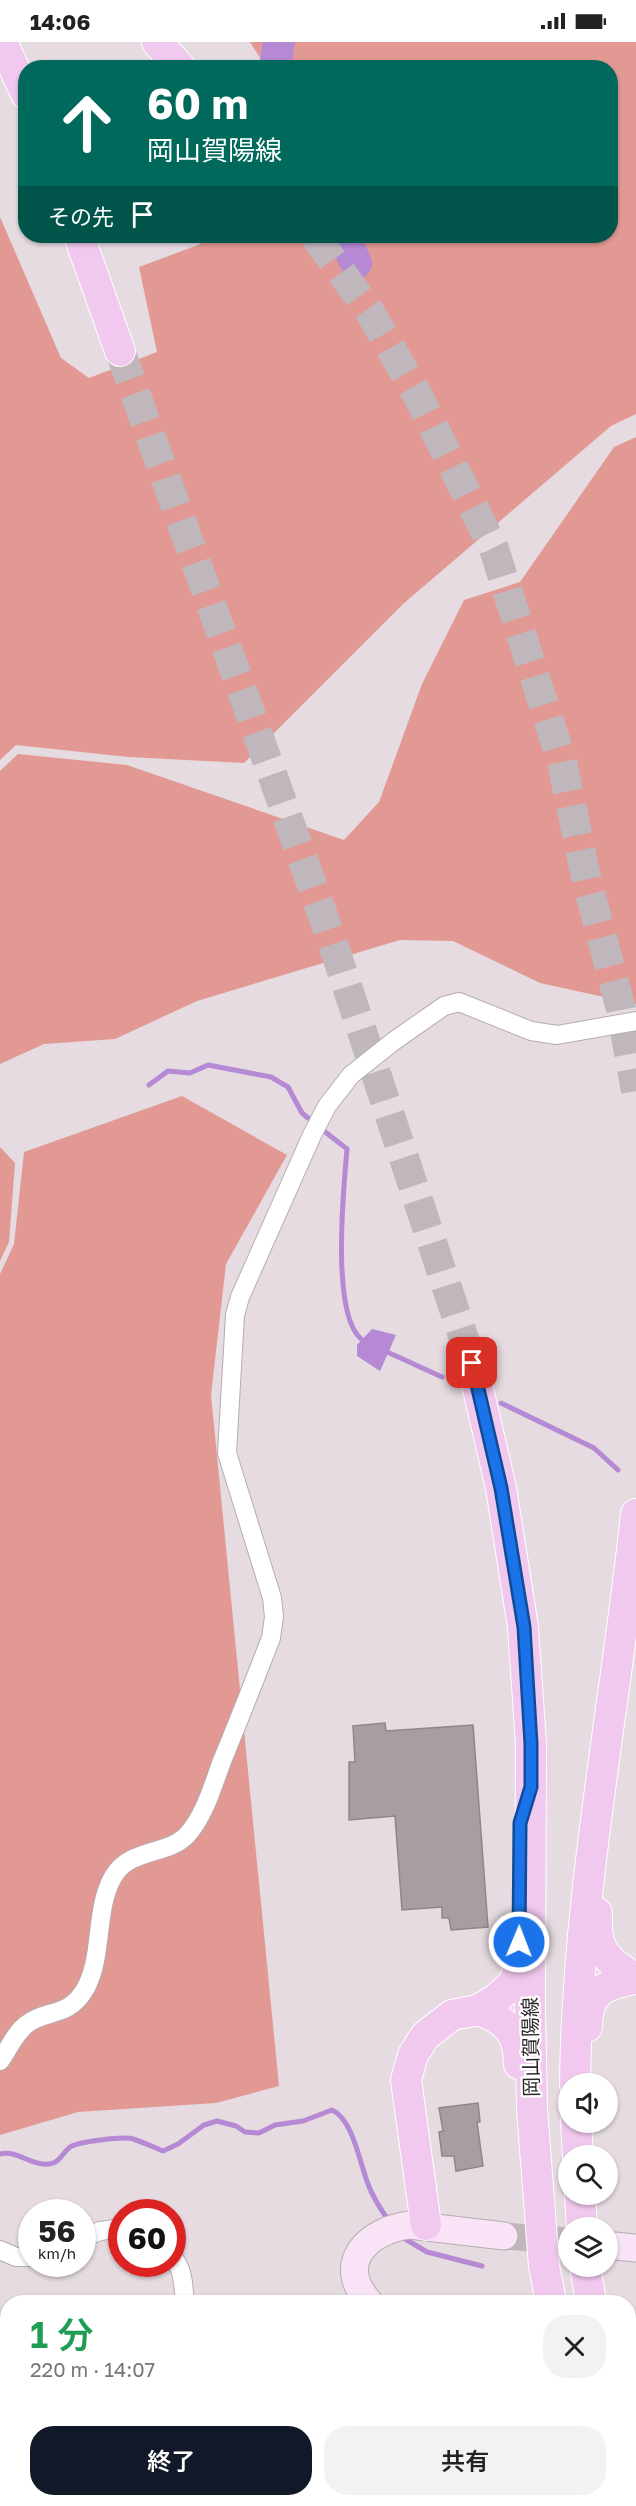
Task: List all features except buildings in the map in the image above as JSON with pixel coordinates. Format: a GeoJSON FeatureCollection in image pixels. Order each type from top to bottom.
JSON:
{"type":"FeatureCollection","features":[{"type":"Feature","properties":{"kind":"main road"},"geometry":{"type":"LineString","coordinates":[[2,42],[18,77]]}},
{"type":"Feature","properties":{"kind":"main road"},"geometry":{"type":"LineString","coordinates":[[81,243],[120,351]]}},
{"type":"Feature","properties":{"kind":"main road","name":"岡山賀陽線"},"geometry":{"type":"LineString","coordinates":[[472,1363],[501,1488],[524,1627],[531,1744],[530,2008],[536,2164],[544,2266],[550,2295]]}},
{"type":"Feature","properties":{"kind":"main road"},"geometry":{"type":"LineString","coordinates":[[575,2073],[576,2025],[595,1823],[636,1514]]}},
{"type":"Feature","properties":{"kind":"main road"},"geometry":{"type":"LineString","coordinates":[[403,2227],[406,2080],[413,2055],[425,2036],[452,2016],[478,2010],[496,1999],[513,1984],[519,1966],[520,1823],[531,1787]]}},
{"type":"Feature","properties":{"kind":"main road"},"geometry":{"type":"LineString","coordinates":[[595,1823],[600,1871],[596,1930],[599,1946],[604,1955],[635,1979]]}},
{"type":"Feature","properties":{"kind":"main road"},"geometry":{"type":"LineString","coordinates":[[586,2073],[587,2019],[595,1994],[606,1986],[635,1979]]}},
{"type":"Feature","properties":{"kind":"main road"},"geometry":{"type":"LineString","coordinates":[[478,2010],[498,2017],[509,2026],[515,2037],[519,2055],[519,2102],[536,2164]]}},
{"type":"Feature","properties":{"kind":"main road"},"geometry":{"type":"LineString","coordinates":[[587,2277],[590,2295]]}},
{"type":"Feature","properties":{"kind":"street"},"geometry":{"type":"LineString","coordinates":[[0,2061],[27,2024],[57,2014],[74,2004],[84,1991],[90,1978],[105,1899],[114,1875],[135,1857],[186,1836],[196,1821],[211,1790],[271,1638],[274,1617],[272,1598],[227,1453],[235,1315],[240,1297],[327,1106],[351,1076],[394,1041],[444,1006],[459,1002],[531,1031],[557,1035],[636,1021]]}},
{"type":"Feature","properties":{"kind":"street"},"geometry":{"type":"LineString","coordinates":[[364,2295],[359,2287],[354,2266],[368,2240],[403,2227],[504,2236]]}},
{"type":"Feature","properties":{"kind":"street"},"geometry":{"type":"LineString","coordinates":[[0,2250],[18,2257]]}},
{"type":"Feature","properties":{"kind":"street"},"geometry":{"type":"LineString","coordinates":[[182,2277],[184,2295]]}},
{"type":"Feature","properties":{"kind":"shaded area"},"geometry":{"type":"Polygon","coordinates":[[[250,42],[636,42],[636,414],[611,426],[403,604],[244,763],[128,757],[16,745],[0,760],[0,217],[61,358],[89,378],[157,352],[139,267],[201,243],[618,243],[618,60],[262,60],[250,42]]]}},
{"type":"Feature","properties":{"kind":"shaded area"},"geometry":{"type":"Polygon","coordinates":[[[636,437],[636,1004],[540,983],[453,941],[400,940],[197,1001],[115,1039],[44,1044],[0,1064],[0,771],[18,754],[127,765],[344,840],[379,802],[422,684],[464,600],[520,582],[614,447],[636,437]]]}},
{"type":"Feature","properties":{"kind":"shaded area"},"geometry":{"type":"Polygon","coordinates":[[[182,1096],[287,1155],[226,1264],[211,1395],[279,2086],[216,2103],[78,2112],[0,2135],[0,1274],[14,1244],[24,1152],[182,1096]]]}},
{"type":"Feature","properties":{"kind":"shaded area"},"geometry":{"type":"Polygon","coordinates":[[[0,1147],[15,1163],[9,1242],[0,1261],[0,1147]]]}},
{"type":"Feature","properties":{"kind":"shaded area"},"geometry":{"type":"Polygon","coordinates":[[[372,1329],[396,1335],[380,1371],[357,1356],[357,1345],[372,1329]]]}},
{"type":"Feature","properties":{"kind":"waterway"},"geometry":{"type":"LineString","coordinates":[[276,60],[279,42]]}},
{"type":"Feature","properties":{"kind":"waterway"},"geometry":{"type":"LineString","coordinates":[[346,243],[356,263]]}},
{"type":"Feature","properties":{"kind":"waterway"},"geometry":{"type":"LineString","coordinates":[[149,1085],[168,1071],[190,1073],[208,1065],[271,1077],[288,1087],[302,1113],[308,1118]]}},
{"type":"Feature","properties":{"kind":"waterway"},"geometry":{"type":"LineString","coordinates":[[324,1131],[347,1149],[342,1222],[343,1283],[347,1310],[354,1331],[366,1342]]}},
{"type":"Feature","properties":{"kind":"waterway"},"geometry":{"type":"LineString","coordinates":[[383,1350],[442,1377]]}},
{"type":"Feature","properties":{"kind":"waterway"},"geometry":{"type":"LineString","coordinates":[[501,1403],[594,1448],[618,1470]]}},
{"type":"Feature","properties":{"kind":"waterway"},"geometry":{"type":"LineString","coordinates":[[0,2154],[13,2154],[36,2163],[49,2164],[56,2162],[67,2149],[74,2145],[120,2138],[133,2139],[163,2151],[178,2144],[204,2125],[217,2121],[236,2126],[245,2132],[259,2133],[275,2125],[303,2121],[332,2110],[339,2115],[351,2132],[370,2189],[389,2221]]}},
{"type":"Feature","properties":{"kind":"waterway"},"geometry":{"type":"LineString","coordinates":[[400,2236],[427,2252],[482,2266]]}},
{"type":"Feature","properties":{"kind":"tunnel"},"geometry":{"type":"LineString","coordinates":[[320,243],[370,312],[417,394],[494,549],[562,762],[587,882],[621,1009],[636,1091]]}},
{"type":"Feature","properties":{"kind":"tunnel"},"geometry":{"type":"LineString","coordinates":[[120,351],[332,941],[472,1363]]}},
{"type":"Feature","properties":{"kind":"tunnel"},"geometry":{"type":"LineString","coordinates":[[504,2236],[558,2240]]}},
{"type":"Feature","properties":{"kind":"route"},"geometry":{"type":"LineString","coordinates":[[472,1363],[501,1488],[524,1627],[531,1744],[531,1787],[520,1823],[519,1942]]}}]}
